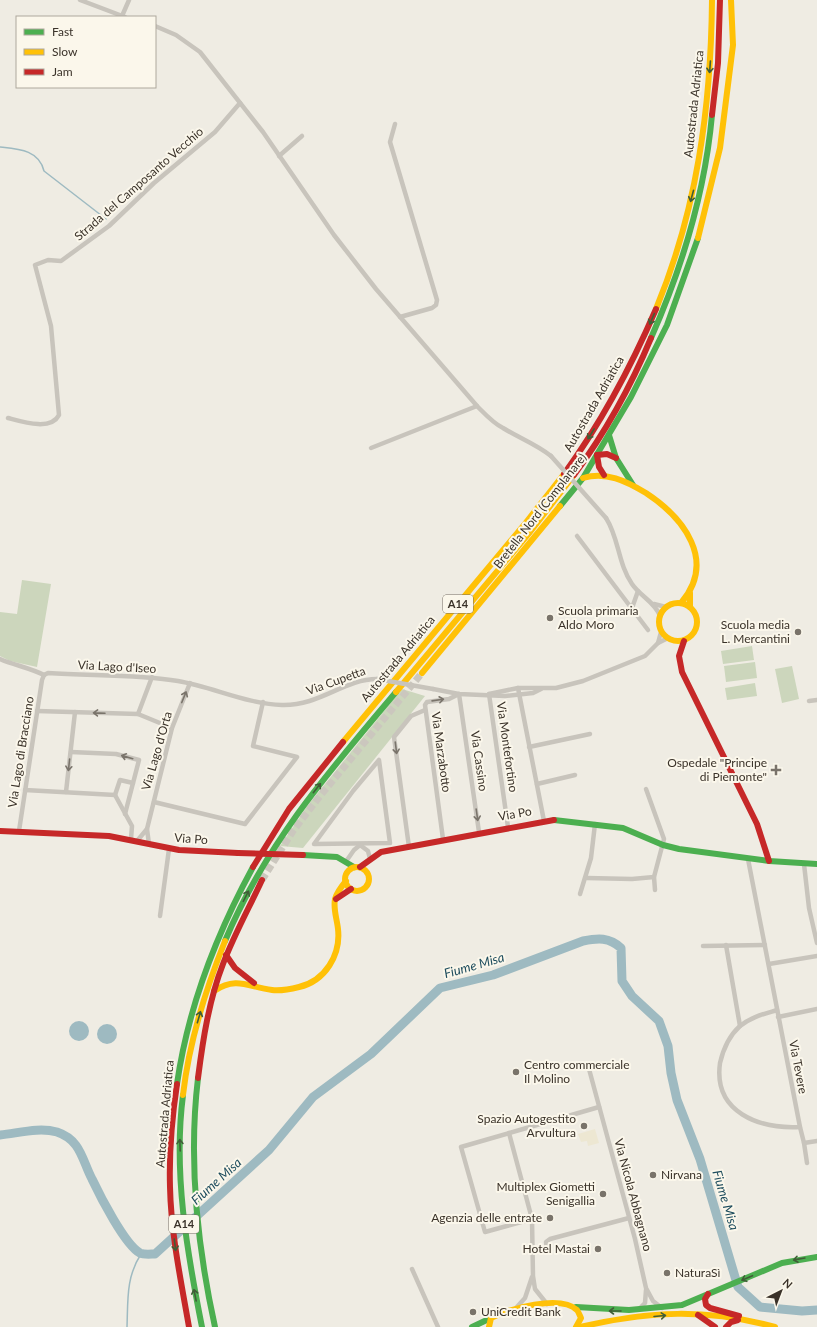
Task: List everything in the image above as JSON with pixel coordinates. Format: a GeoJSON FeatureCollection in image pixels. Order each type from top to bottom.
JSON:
{"type":"FeatureCollection","features":[{"type":"Feature","properties":{"kind":"main road","name":"Autostrada Adriatica"},"geometry":{"type":"LineString","coordinates":[[189,1327],[178,1270],[169,1192],[171,1133],[175,1091],[190,1016],[214,945],[250,872],[280,821],[307,786],[532,517],[572,462],[605,411],[650,325],[683,230],[695,184],[707,108],[712,43],[712,0]]}},
{"type":"Feature","properties":{"kind":"main road","name":"Autostrada Adriatica"},"geometry":{"type":"LineString","coordinates":[[202,1327],[189,1264],[182,1184],[180,1134],[183,1094],[194,1034],[222,948],[256,876],[288,827],[319,785],[538,522],[579,469],[616,409],[641,362],[661,320],[690,233],[710,145],[720,44],[720,0]]}},
{"type":"Feature","properties":{"kind":"main road","name":"Bretella Nord (Complanare)"},"geometry":{"type":"LineString","coordinates":[[422,673],[583,478],[598,455],[649,363],[667,325],[699,236],[720,148],[733,45],[731,0]]}},
{"type":"Feature","properties":{"kind":"main road"},"geometry":{"type":"LineString","coordinates":[[609,435],[616,458],[633,485]]}},
{"type":"Feature","properties":{"kind":"main road"},"geometry":{"type":"LineString","coordinates":[[604,475],[599,467],[598,455],[608,454],[616,458]]}},
{"type":"Feature","properties":{"kind":"main road"},"geometry":{"type":"LineString","coordinates":[[583,478],[592,475],[604,475],[633,485],[678,520],[689,534],[695,550],[697,563],[690,591],[690,607]]}},
{"type":"Feature","properties":{"kind":"main road"},"geometry":{"type":"LineString","coordinates":[[681,603],[690,591]]}},
{"type":"Feature","properties":{"kind":"main road"},"geometry":{"type":"LineString","coordinates":[[679,652],[684,641],[693,635],[697,626],[697,615],[690,607],[681,603],[676,603],[666,607],[660,616],[659,624],[661,632],[668,638],[675,641],[684,641]]}},
{"type":"Feature","properties":{"kind":"main road"},"geometry":{"type":"LineString","coordinates":[[675,641],[679,652],[680,664],[688,686],[757,824],[769,861]]}},
{"type":"Feature","properties":{"kind":"main road","name":"Via Po"},"geometry":{"type":"LineString","coordinates":[[347,872],[381,852],[544,820],[595,824],[630,830],[663,845],[679,849],[769,861],[817,864]]}},
{"type":"Feature","properties":{"kind":"main road","name":"Via Po"},"geometry":{"type":"LineString","coordinates":[[0,831],[88,834],[134,840],[169,849],[303,855],[344,859]]}},
{"type":"Feature","properties":{"kind":"main road"},"geometry":{"type":"LineString","coordinates":[[344,859],[368,873]]}},
{"type":"Feature","properties":{"kind":"main road"},"geometry":{"type":"LineString","coordinates":[[214,991],[228,982],[240,982],[275,991],[312,983],[330,965],[338,943],[335,899],[339,889],[346,881],[347,872],[344,859]]}},
{"type":"Feature","properties":{"kind":"main road"},"geometry":{"type":"LineString","coordinates":[[346,881],[351,889],[357,891],[364,889],[369,883],[368,873],[370,859]]}},
{"type":"Feature","properties":{"kind":"main road"},"geometry":{"type":"LineString","coordinates":[[215,1327],[201,1257],[195,1176],[196,1096],[206,1023],[220,971],[226,955],[262,880]]}},
{"type":"Feature","properties":{"kind":"main road"},"geometry":{"type":"LineString","coordinates":[[335,899],[351,889]]}},
{"type":"Feature","properties":{"kind":"main road"},"geometry":{"type":"LineString","coordinates":[[226,955],[234,968],[242,976],[261,988]]}},
{"type":"Feature","properties":{"kind":"main road"},"geometry":{"type":"LineString","coordinates":[[220,971],[234,968]]}},
{"type":"Feature","properties":{"kind":"main road"},"geometry":{"type":"LineString","coordinates":[[220,971],[228,982]]}},
{"type":"Feature","properties":{"kind":"main road"},"geometry":{"type":"LineString","coordinates":[[472,1327],[501,1312],[516,1308],[547,1304],[568,1304],[576,1307],[603,1311],[662,1308],[682,1304],[782,1263],[817,1256]]}},
{"type":"Feature","properties":{"kind":"main road"},"geometry":{"type":"LineString","coordinates":[[710,1293],[705,1299],[706,1305],[710,1308],[763,1324]]}},
{"type":"Feature","properties":{"kind":"main road"},"geometry":{"type":"LineString","coordinates":[[576,1307],[579,1310],[581,1318],[576,1327]]}},
{"type":"Feature","properties":{"kind":"main road"},"geometry":{"type":"LineString","coordinates":[[580,1327],[610,1320],[694,1313],[741,1319],[775,1327]]}},
{"type":"Feature","properties":{"kind":"main road"},"geometry":{"type":"LineString","coordinates":[[694,1313],[705,1318],[715,1327]]}},
{"type":"Feature","properties":{"kind":"main road"},"geometry":{"type":"LineString","coordinates":[[489,1327],[491,1318]]}},
{"type":"Feature","properties":{"kind":"main road"},"geometry":{"type":"LineString","coordinates":[[726,1327],[731,1322],[741,1319]]}},
{"type":"Feature","properties":{"kind":"street"},"geometry":{"type":"LineString","coordinates":[[80,0],[121,16]]}},
{"type":"Feature","properties":{"kind":"street"},"geometry":{"type":"LineString","coordinates":[[124,16],[129,0]]}},
{"type":"Feature","properties":{"kind":"street"},"geometry":{"type":"LineString","coordinates":[[156,26],[176,35],[200,52],[279,156],[334,235],[400,317],[477,406],[491,420],[502,428],[533,443],[551,456],[606,518],[613,533],[623,567],[638,591],[651,603],[660,616]]}},
{"type":"Feature","properties":{"kind":"street","name":"Strada del Camposanto Vecchio"},"geometry":{"type":"LineString","coordinates":[[8,418],[49,424],[55,421],[59,415],[52,326],[35,265],[48,260],[61,261],[104,230],[154,183],[215,132],[240,103]]}},
{"type":"Feature","properties":{"kind":"street"},"geometry":{"type":"LineString","coordinates":[[395,124],[390,142],[436,300],[436,305],[432,308],[400,317]]}},
{"type":"Feature","properties":{"kind":"street"},"geometry":{"type":"LineString","coordinates":[[279,156],[302,136]]}},
{"type":"Feature","properties":{"kind":"street"},"geometry":{"type":"LineString","coordinates":[[371,448],[477,406]]}},
{"type":"Feature","properties":{"kind":"street"},"geometry":{"type":"LineString","coordinates":[[578,536],[648,630]]}},
{"type":"Feature","properties":{"kind":"street"},"geometry":{"type":"LineString","coordinates":[[632,608],[638,591]]}},
{"type":"Feature","properties":{"kind":"street"},"geometry":{"type":"LineString","coordinates":[[651,603],[666,607]]}},
{"type":"Feature","properties":{"kind":"street","name":"Via Cupetta"},"geometry":{"type":"LineString","coordinates":[[658,642],[661,632]]}},
{"type":"Feature","properties":{"kind":"street","name":"Via Cupetta"},"geometry":{"type":"LineString","coordinates":[[489,694],[518,688],[541,689],[561,687],[583,681],[645,656],[658,642],[668,638]]}},
{"type":"Feature","properties":{"kind":"street"},"geometry":{"type":"LineString","coordinates":[[0,659],[44,675]]}},
{"type":"Feature","properties":{"kind":"street","name":"Via Lago d'Iseo"},"geometry":{"type":"LineString","coordinates":[[44,675],[48,673],[152,677],[190,683]]}},
{"type":"Feature","properties":{"kind":"street","name":"Via Lago di Bracciano"},"geometry":{"type":"LineString","coordinates":[[19,831],[37,711],[44,675]]}},
{"type":"Feature","properties":{"kind":"street"},"geometry":{"type":"LineString","coordinates":[[138,714],[152,677]]}},
{"type":"Feature","properties":{"kind":"street","name":"Via Cupetta"},"geometry":{"type":"LineString","coordinates":[[190,683],[263,702],[281,705],[301,704],[316,700],[358,682],[377,678],[459,694],[519,695],[533,693],[541,689]]}},
{"type":"Feature","properties":{"kind":"street","name":"Via Lago d'Orta"},"geometry":{"type":"LineString","coordinates":[[149,844],[147,829],[172,728],[190,683]]}},
{"type":"Feature","properties":{"kind":"street"},"geometry":{"type":"LineString","coordinates":[[518,688],[528,747],[544,820]]}},
{"type":"Feature","properties":{"kind":"street","name":"Via Marzabotto"},"geometry":{"type":"LineString","coordinates":[[443,840],[424,705],[427,702],[449,699],[459,694]]}},
{"type":"Feature","properties":{"kind":"street","name":"Via Cassino"},"geometry":{"type":"LineString","coordinates":[[459,694],[479,832]]}},
{"type":"Feature","properties":{"kind":"street","name":"Via Montefortino"},"geometry":{"type":"LineString","coordinates":[[489,694],[508,826]]}},
{"type":"Feature","properties":{"kind":"street"},"geometry":{"type":"LineString","coordinates":[[809,701],[817,700]]}},
{"type":"Feature","properties":{"kind":"street","name":"Via Lago d'Orta"},"geometry":{"type":"LineString","coordinates":[[154,802],[244,824],[298,757],[252,746],[263,702]]}},
{"type":"Feature","properties":{"kind":"street"},"geometry":{"type":"LineString","coordinates":[[409,847],[394,737],[411,716],[425,710]]}},
{"type":"Feature","properties":{"kind":"street"},"geometry":{"type":"LineString","coordinates":[[37,711],[138,714],[172,728]]}},
{"type":"Feature","properties":{"kind":"street"},"geometry":{"type":"LineString","coordinates":[[66,792],[75,712]]}},
{"type":"Feature","properties":{"kind":"street"},"geometry":{"type":"LineString","coordinates":[[528,747],[590,734]]}},
{"type":"Feature","properties":{"kind":"street"},"geometry":{"type":"LineString","coordinates":[[71,752],[116,754],[138,760],[125,814]]}},
{"type":"Feature","properties":{"kind":"street"},"geometry":{"type":"LineString","coordinates":[[344,859],[360,844],[390,843],[379,760],[353,791],[314,844],[360,844],[368,851],[370,859]]}},
{"type":"Feature","properties":{"kind":"street"},"geometry":{"type":"LineString","coordinates":[[537,784],[575,776]]}},
{"type":"Feature","properties":{"kind":"street"},"geometry":{"type":"LineString","coordinates":[[133,783],[120,780],[115,796],[132,826],[134,840]]}},
{"type":"Feature","properties":{"kind":"street"},"geometry":{"type":"LineString","coordinates":[[646,789],[664,839],[654,877],[655,890]]}},
{"type":"Feature","properties":{"kind":"street"},"geometry":{"type":"LineString","coordinates":[[25,790],[115,796]]}},
{"type":"Feature","properties":{"kind":"street"},"geometry":{"type":"LineString","coordinates":[[580,894],[587,878],[595,824]]}},
{"type":"Feature","properties":{"kind":"street","name":"Via Lago d'Orta"},"geometry":{"type":"LineString","coordinates":[[134,840],[147,829]]}},
{"type":"Feature","properties":{"kind":"street"},"geometry":{"type":"LineString","coordinates":[[160,916],[169,849]]}},
{"type":"Feature","properties":{"kind":"street","name":"Via Tevere"},"geometry":{"type":"LineString","coordinates":[[748,858],[807,1163]]}},
{"type":"Feature","properties":{"kind":"street"},"geometry":{"type":"LineString","coordinates":[[804,864],[809,908],[817,943]]}},
{"type":"Feature","properties":{"kind":"street"},"geometry":{"type":"LineString","coordinates":[[587,878],[632,879],[654,877]]}},
{"type":"Feature","properties":{"kind":"street"},"geometry":{"type":"LineString","coordinates":[[726,945],[740,1026]]}},
{"type":"Feature","properties":{"kind":"street"},"geometry":{"type":"LineString","coordinates":[[703,946],[765,945]]}},
{"type":"Feature","properties":{"kind":"street"},"geometry":{"type":"LineString","coordinates":[[768,964],[817,956]]}},
{"type":"Feature","properties":{"kind":"street"},"geometry":{"type":"LineString","coordinates":[[778,1017],[817,1009]]}},
{"type":"Feature","properties":{"kind":"street"},"geometry":{"type":"LineString","coordinates":[[777,1010],[758,1016],[740,1026],[728,1041],[721,1059],[720,1075],[725,1095],[734,1108],[753,1121],[776,1127],[800,1127]]}},
{"type":"Feature","properties":{"kind":"street","name":"Via Nicola Abbagnano"},"geometry":{"type":"LineString","coordinates":[[589,1070],[629,1218],[646,1288],[653,1301],[662,1308]]}},
{"type":"Feature","properties":{"kind":"street"},"geometry":{"type":"LineString","coordinates":[[532,1219],[485,1232],[461,1147],[599,1107]]}},
{"type":"Feature","properties":{"kind":"street"},"geometry":{"type":"LineString","coordinates":[[509,1133],[532,1219],[533,1276],[535,1289],[547,1304]]}},
{"type":"Feature","properties":{"kind":"street"},"geometry":{"type":"LineString","coordinates":[[804,1143],[817,1140]]}},
{"type":"Feature","properties":{"kind":"street"},"geometry":{"type":"LineString","coordinates":[[533,1248],[548,1250],[546,1242],[550,1239],[629,1218]]}},
{"type":"Feature","properties":{"kind":"street"},"geometry":{"type":"LineString","coordinates":[[412,1269],[438,1327]]}},
{"type":"Feature","properties":{"kind":"street"},"geometry":{"type":"LineString","coordinates":[[516,1308],[525,1298],[533,1276]]}},
{"type":"Feature","properties":{"kind":"street","name":"Via Nicola Abbagnano"},"geometry":{"type":"LineString","coordinates":[[639,1309],[644,1303],[646,1288]]}},
{"type":"Feature","properties":{"kind":"green space"},"geometry":{"type":"Polygon","coordinates":[[[22,580],[51,584],[37,667],[10,661],[0,656],[0,612],[17,614],[22,580]]]}},
{"type":"Feature","properties":{"kind":"green space"},"geometry":{"type":"Polygon","coordinates":[[[752,646],[754,660],[723,664],[721,651],[752,646]]]}},
{"type":"Feature","properties":{"kind":"green space"},"geometry":{"type":"Polygon","coordinates":[[[755,662],[757,678],[726,682],[724,666],[755,662]]]}},
{"type":"Feature","properties":{"kind":"green space"},"geometry":{"type":"Polygon","coordinates":[[[792,666],[799,699],[782,703],[775,669],[792,666]]]}},
{"type":"Feature","properties":{"kind":"green space"},"geometry":{"type":"Polygon","coordinates":[[[755,683],[757,696],[727,700],[725,688],[755,683]]]}},
{"type":"Feature","properties":{"kind":"green space"},"geometry":{"type":"Polygon","coordinates":[[[402,689],[425,696],[303,848],[280,846],[308,805],[402,689]]]}},
{"type":"Feature","properties":{"kind":"shaded area"},"geometry":{"type":"Polygon","coordinates":[[[595,1129],[599,1143],[588,1146],[587,1141],[581,1142],[578,1134],[595,1129]]]}},
{"type":"Feature","properties":{"kind":"water"},"geometry":{"type":"Polygon","coordinates":[[[79,1021],[86,1024],[89,1031],[86,1038],[79,1041],[72,1038],[69,1031],[72,1024],[79,1021]]]}},
{"type":"Feature","properties":{"kind":"water"},"geometry":{"type":"Polygon","coordinates":[[[107,1024],[114,1027],[117,1034],[114,1041],[107,1044],[100,1041],[97,1034],[100,1027],[107,1024]]]}},
{"type":"Feature","properties":{"kind":"waterway"},"geometry":{"type":"LineString","coordinates":[[0,147],[21,150],[33,155],[38,159],[44,171],[106,219]]}},
{"type":"Feature","properties":{"kind":"waterway","name":"Fiume Misa"},"geometry":{"type":"LineString","coordinates":[[0,1135],[43,1130],[57,1132],[71,1140],[80,1151],[92,1179],[120,1231],[140,1253],[155,1254],[269,1150],[313,1097],[371,1054],[440,988],[493,975],[583,941],[594,939],[608,940],[617,944],[621,948],[622,981],[632,996],[659,1021],[668,1046],[671,1073],[677,1100],[700,1159],[738,1287],[760,1307],[802,1311],[817,1310]]}},
{"type":"Feature","properties":{"kind":"waterway"},"geometry":{"type":"LineString","coordinates":[[127,1327],[130,1280],[141,1254]]}},
{"type":"Feature","properties":{"kind":"tunnel"},"geometry":{"type":"LineString","coordinates":[[262,880],[293,831],[320,796],[422,673]]}},
{"type":"Feature","properties":{"kind":"traffic: fast"},"geometry":{"type":"LineString","coordinates":[[651,338],[673,284],[698,201],[709,144],[712,115]]}},
{"type":"Feature","properties":{"kind":"traffic: fast"},"geometry":{"type":"LineString","coordinates":[[560,506],[583,478],[631,397],[667,325],[698,238]]}},
{"type":"Feature","properties":{"kind":"traffic: fast"},"geometry":{"type":"LineString","coordinates":[[609,435],[616,458],[633,485]]}},
{"type":"Feature","properties":{"kind":"traffic: fast"},"geometry":{"type":"LineString","coordinates":[[225,941],[241,906],[259,873],[300,810],[396,692]]}},
{"type":"Feature","properties":{"kind":"traffic: fast"},"geometry":{"type":"LineString","coordinates":[[554,820],[623,828],[663,845],[679,849],[769,861],[817,864]]}},
{"type":"Feature","properties":{"kind":"traffic: fast"},"geometry":{"type":"LineString","coordinates":[[303,855],[337,857],[354,867]]}},
{"type":"Feature","properties":{"kind":"traffic: fast"},"geometry":{"type":"LineString","coordinates":[[177,1084],[188,1027],[205,972],[227,919],[253,867]]}},
{"type":"Feature","properties":{"kind":"traffic: fast"},"geometry":{"type":"LineString","coordinates":[[198,1078],[194,1141],[196,1203],[203,1265],[215,1327]]}},
{"type":"Feature","properties":{"kind":"traffic: fast"},"geometry":{"type":"LineString","coordinates":[[183,1095],[180,1124],[183,1212],[191,1270],[202,1327]]}},
{"type":"Feature","properties":{"kind":"traffic: fast"},"geometry":{"type":"LineString","coordinates":[[576,1307],[629,1310],[682,1305],[782,1263],[817,1257]]}},
{"type":"Feature","properties":{"kind":"traffic: fast"},"geometry":{"type":"LineString","coordinates":[[472,1327],[491,1318]]}},
{"type":"Feature","properties":{"kind":"traffic: slow"},"geometry":{"type":"LineString","coordinates":[[656,309],[682,234],[699,158],[709,80],[712,0]]}},
{"type":"Feature","properties":{"kind":"traffic: slow"},"geometry":{"type":"LineString","coordinates":[[698,238],[720,148],[733,45],[731,0]]}},
{"type":"Feature","properties":{"kind":"traffic: slow"},"geometry":{"type":"LineString","coordinates":[[343,742],[524,525],[564,474]]}},
{"type":"Feature","properties":{"kind":"traffic: slow"},"geometry":{"type":"LineString","coordinates":[[396,692],[530,532],[574,475]]}},
{"type":"Feature","properties":{"kind":"traffic: slow"},"geometry":{"type":"LineString","coordinates":[[583,478],[591,476],[616,478],[646,493],[673,515],[691,542],[696,556],[696,572],[691,587],[681,603]]}},
{"type":"Feature","properties":{"kind":"traffic: slow"},"geometry":{"type":"LineString","coordinates":[[422,673],[560,506]]}},
{"type":"Feature","properties":{"kind":"traffic: slow"},"geometry":{"type":"LineString","coordinates":[[690,593],[690,607]]}},
{"type":"Feature","properties":{"kind":"traffic: slow"},"geometry":{"type":"LineString","coordinates":[[674,603],[682,603],[692,608],[696,615],[697,622],[696,629],[692,636],[682,641],[674,641],[664,636],[662,633],[659,626],[659,618],[664,608],[667,606],[674,603]]}},
{"type":"Feature","properties":{"kind":"traffic: slow"},"geometry":{"type":"LineString","coordinates":[[357,867],[366,870],[369,879],[366,888],[357,891],[348,888],[345,879],[348,870],[357,867]]}},
{"type":"Feature","properties":{"kind":"traffic: slow"},"geometry":{"type":"LineString","coordinates":[[214,991],[229,984],[236,983],[264,989],[286,990],[308,984],[324,973],[334,957],[337,948],[338,929],[335,899],[339,890],[346,881]]}},
{"type":"Feature","properties":{"kind":"traffic: slow"},"geometry":{"type":"LineString","coordinates":[[183,1095],[189,1056],[199,1017],[225,941]]}},
{"type":"Feature","properties":{"kind":"traffic: slow"},"geometry":{"type":"LineString","coordinates":[[489,1327],[491,1318],[499,1314],[522,1307],[547,1303],[569,1305],[577,1310],[581,1318],[576,1327]]}},
{"type":"Feature","properties":{"kind":"traffic: slow"},"geometry":{"type":"LineString","coordinates":[[580,1327],[630,1318],[678,1314],[701,1314],[725,1317],[775,1327]]}},
{"type":"Feature","properties":{"kind":"traffic: jam"},"geometry":{"type":"LineString","coordinates":[[712,115],[718,63],[720,0]]}},
{"type":"Feature","properties":{"kind":"traffic: jam"},"geometry":{"type":"LineString","coordinates":[[564,474],[578,455],[603,415],[626,373],[656,309]]}},
{"type":"Feature","properties":{"kind":"traffic: jam"},"geometry":{"type":"LineString","coordinates":[[574,475],[617,409],[651,338]]}},
{"type":"Feature","properties":{"kind":"traffic: jam"},"geometry":{"type":"LineString","coordinates":[[597,455],[607,454],[616,458]]}},
{"type":"Feature","properties":{"kind":"traffic: jam"},"geometry":{"type":"LineString","coordinates":[[597,455],[599,467],[604,475]]}},
{"type":"Feature","properties":{"kind":"traffic: jam"},"geometry":{"type":"LineString","coordinates":[[684,641],[679,656],[682,672],[757,824],[769,861]]}},
{"type":"Feature","properties":{"kind":"traffic: jam"},"geometry":{"type":"LineString","coordinates":[[253,867],[289,809],[343,742]]}},
{"type":"Feature","properties":{"kind":"traffic: jam"},"geometry":{"type":"LineString","coordinates":[[360,867],[381,852],[554,820]]}},
{"type":"Feature","properties":{"kind":"traffic: jam"},"geometry":{"type":"LineString","coordinates":[[0,831],[109,836],[179,850],[238,853]]}},
{"type":"Feature","properties":{"kind":"traffic: jam"},"geometry":{"type":"LineString","coordinates":[[238,853],[303,855]]}},
{"type":"Feature","properties":{"kind":"traffic: jam"},"geometry":{"type":"LineString","coordinates":[[198,1078],[207,1020],[218,978],[232,943],[262,880]]}},
{"type":"Feature","properties":{"kind":"traffic: jam"},"geometry":{"type":"LineString","coordinates":[[336,899],[351,889]]}},
{"type":"Feature","properties":{"kind":"traffic: jam"},"geometry":{"type":"LineString","coordinates":[[226,955],[235,968],[254,983]]}},
{"type":"Feature","properties":{"kind":"traffic: jam"},"geometry":{"type":"LineString","coordinates":[[177,1084],[170,1148],[171,1205],[177,1257],[189,1327]]}},
{"type":"Feature","properties":{"kind":"traffic: jam"},"geometry":{"type":"LineString","coordinates":[[708,1294],[705,1299],[706,1305],[710,1308],[739,1316]]}},
{"type":"Feature","properties":{"kind":"traffic: jam"},"geometry":{"type":"LineString","coordinates":[[698,1315],[715,1327]]}},
{"type":"Feature","properties":{"kind":"traffic: jam"},"geometry":{"type":"LineString","coordinates":[[726,1327],[731,1322],[738,1320]]}},
{"type":"Feature","properties":{"kind":"place","name":"Scuola primaria Aldo Moro"},"geometry":{"type":"Point","coordinates":[550,618]}},
{"type":"Feature","properties":{"kind":"place","name":"Scuola media L. Mercantini"},"geometry":{"type":"Point","coordinates":[798,632]}},
{"type":"Feature","properties":{"kind":"place","name":"Ospedale \"Principe di Piemonte\""},"geometry":{"type":"Point","coordinates":[776,770]}},
{"type":"Feature","properties":{"kind":"place","name":"Centro commerciale Il Molino"},"geometry":{"type":"Point","coordinates":[516,1072]}},
{"type":"Feature","properties":{"kind":"place","name":"Spazio Autogestito Arvultura"},"geometry":{"type":"Point","coordinates":[584,1126]}},
{"type":"Feature","properties":{"kind":"place","name":"Nirvana"},"geometry":{"type":"Point","coordinates":[653,1175]}},
{"type":"Feature","properties":{"kind":"place","name":"Multiplex Giometti Senigallia"},"geometry":{"type":"Point","coordinates":[603,1194]}},
{"type":"Feature","properties":{"kind":"place","name":"Agenzia delle entrate"},"geometry":{"type":"Point","coordinates":[550,1218]}},
{"type":"Feature","properties":{"kind":"place","name":"Hotel Mastai"},"geometry":{"type":"Point","coordinates":[598,1249]}},
{"type":"Feature","properties":{"kind":"place","name":"NaturaSì"},"geometry":{"type":"Point","coordinates":[667,1273]}},
{"type":"Feature","properties":{"kind":"place","name":"UniCredit Bank"},"geometry":{"type":"Point","coordinates":[473,1312]}}]}
